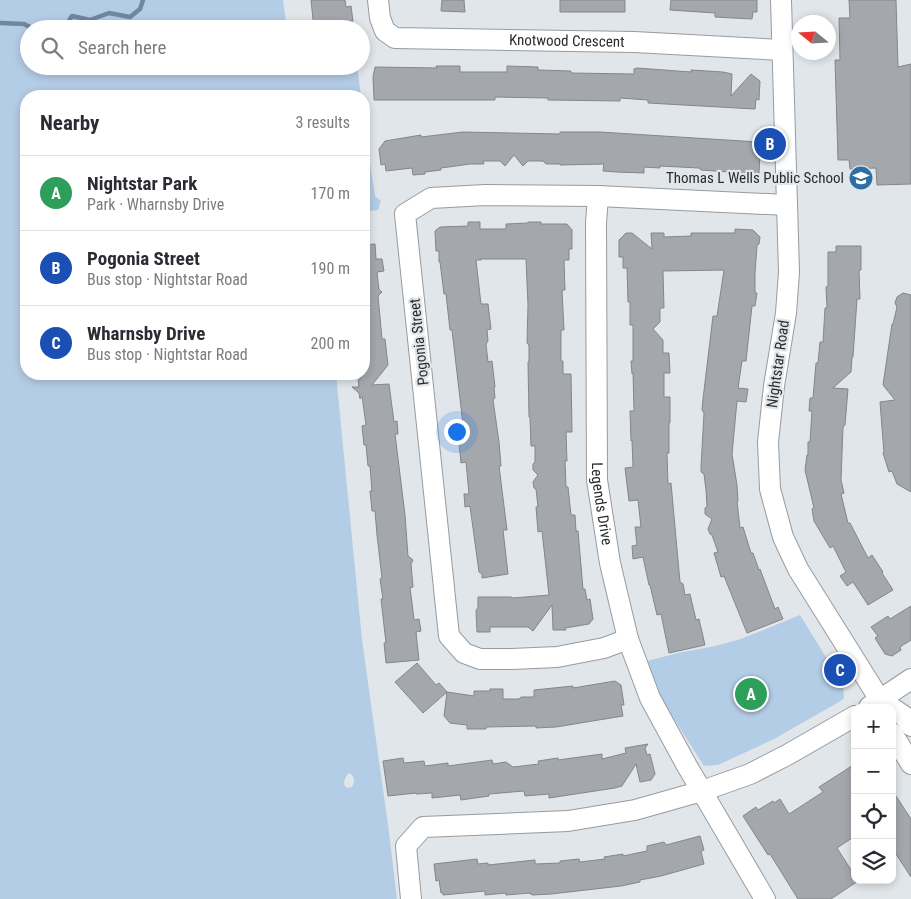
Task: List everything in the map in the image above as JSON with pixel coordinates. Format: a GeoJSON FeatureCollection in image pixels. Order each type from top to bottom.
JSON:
{"type":"FeatureCollection","features":[{"type":"Feature","properties":{"kind":"street","name":"Knotwood Crescent"},"geometry":{"type":"LineString","coordinates":[[378,0],[380,18],[385,31],[395,38],[634,42],[782,50]]}},
{"type":"Feature","properties":{"kind":"street","name":"Nightstar Road"},"geometry":{"type":"LineString","coordinates":[[781,0],[788,272],[786,313],[774,386],[768,442],[770,489],[783,537],[798,569],[882,704]]}},
{"type":"Feature","properties":{"kind":"street","name":"Pogonia Street"},"geometry":{"type":"LineString","coordinates":[[628,639],[604,648],[556,657],[480,660],[464,653],[449,636],[406,214],[431,198],[485,194],[598,196],[787,205]]}},
{"type":"Feature","properties":{"kind":"street","name":"Legends Drive"},"geometry":{"type":"LineString","coordinates":[[598,196],[596,223],[597,480],[610,563],[628,639],[650,698],[765,899]]}},
{"type":"Feature","properties":{"kind":"street"},"geometry":{"type":"LineString","coordinates":[[885,704],[911,679]]}},
{"type":"Feature","properties":{"kind":"street","name":"Nightstar Road"},"geometry":{"type":"LineString","coordinates":[[896,712],[904,716],[911,726]]}},
{"type":"Feature","properties":{"kind":"street"},"geometry":{"type":"LineString","coordinates":[[412,899],[406,846],[423,828],[568,821],[635,810],[702,791],[750,774],[851,718]]}},
{"type":"Feature","properties":{"kind":"street"},"geometry":{"type":"LineString","coordinates":[[896,740],[911,764]]}},
{"type":"Feature","properties":{"kind":"shaded area"},"geometry":{"type":"Polygon","coordinates":[[[0,0],[283,0],[286,20],[20,20],[20,75],[358,75],[360,90],[20,90],[20,380],[337,380],[362,640],[397,899],[0,899],[0,0]],[[349,773],[345,778],[344,783],[348,788],[353,785],[354,779],[349,773]]]}},
{"type":"Feature","properties":{"kind":"shaded area"},"geometry":{"type":"Polygon","coordinates":[[[370,162],[375,196],[381,201],[378,210],[370,211],[370,162]]]}},
{"type":"Feature","properties":{"kind":"shaded area"},"geometry":{"type":"Polygon","coordinates":[[[800,615],[843,685],[844,698],[774,739],[718,765],[704,766],[656,691],[647,661],[741,639],[800,615]]]}},
{"type":"Feature","properties":{"kind":"building"},"geometry":{"type":"Polygon","coordinates":[[[311,0],[345,0],[346,7],[351,6],[353,20],[313,20],[311,0]]]}},
{"type":"Feature","properties":{"kind":"building"},"geometry":{"type":"Polygon","coordinates":[[[442,0],[464,0],[465,12],[441,11],[442,0]]]}},
{"type":"Feature","properties":{"kind":"building"},"geometry":{"type":"Polygon","coordinates":[[[560,0],[625,0],[625,12],[560,12],[560,0]]]}},
{"type":"Feature","properties":{"kind":"building"},"geometry":{"type":"Polygon","coordinates":[[[671,0],[757,0],[757,12],[753,12],[752,19],[715,17],[715,13],[670,10],[671,0]]]}},
{"type":"Feature","properties":{"kind":"building"},"geometry":{"type":"Polygon","coordinates":[[[849,0],[896,0],[898,67],[911,64],[911,184],[877,185],[876,168],[850,169],[849,160],[838,160],[835,60],[840,60],[839,18],[850,18],[849,0]]]}},
{"type":"Feature","properties":{"kind":"building"},"geometry":{"type":"Polygon","coordinates":[[[436,66],[460,66],[460,72],[507,72],[507,66],[538,67],[538,70],[571,71],[571,73],[634,74],[634,69],[637,68],[723,72],[732,74],[731,96],[751,74],[760,81],[759,100],[756,99],[755,109],[648,103],[648,100],[620,98],[620,101],[495,97],[495,100],[374,100],[373,77],[375,67],[437,68],[436,66]]]}},
{"type":"Feature","properties":{"kind":"building"},"geometry":{"type":"Polygon","coordinates":[[[463,132],[560,134],[560,132],[600,132],[758,142],[757,153],[760,153],[759,173],[754,177],[743,177],[743,173],[660,166],[660,168],[644,167],[644,173],[616,172],[603,171],[604,164],[560,165],[546,164],[543,161],[528,161],[523,166],[514,155],[505,166],[500,161],[483,161],[484,164],[441,168],[441,170],[425,172],[425,174],[413,175],[412,168],[386,171],[385,164],[381,165],[379,149],[385,141],[421,135],[421,137],[463,132]]]}},
{"type":"Feature","properties":{"kind":"building"},"geometry":{"type":"Polygon","coordinates":[[[468,222],[480,222],[480,229],[506,229],[506,224],[541,222],[541,224],[567,224],[572,230],[572,249],[569,249],[569,260],[564,260],[565,290],[562,290],[564,330],[561,330],[563,374],[571,374],[572,432],[566,432],[566,487],[568,487],[571,515],[575,515],[576,531],[578,531],[583,589],[585,589],[587,600],[590,599],[593,619],[589,624],[565,628],[566,630],[553,630],[552,605],[533,631],[528,627],[490,627],[490,632],[477,632],[476,611],[478,597],[513,598],[549,595],[542,531],[538,532],[536,507],[538,507],[536,489],[533,482],[538,475],[533,470],[535,446],[531,446],[529,417],[526,259],[476,260],[481,304],[488,304],[491,329],[487,330],[488,341],[486,344],[488,362],[492,361],[495,387],[495,398],[493,400],[507,530],[503,530],[508,574],[482,578],[482,574],[479,572],[470,506],[465,507],[464,494],[469,494],[466,462],[461,463],[458,433],[464,433],[452,330],[450,330],[446,294],[444,294],[439,251],[436,251],[435,231],[440,227],[468,226],[468,222]]]}},
{"type":"Feature","properties":{"kind":"building"},"geometry":{"type":"Polygon","coordinates":[[[735,229],[753,230],[760,237],[759,244],[757,245],[755,274],[755,293],[757,293],[755,306],[752,306],[746,361],[742,361],[738,388],[748,389],[746,402],[737,401],[732,454],[737,485],[740,528],[743,527],[751,553],[753,553],[760,569],[775,609],[778,607],[783,619],[747,633],[724,576],[721,577],[714,553],[718,552],[708,529],[712,519],[705,514],[707,506],[706,490],[704,474],[701,472],[704,413],[702,410],[713,316],[717,316],[724,270],[663,271],[664,308],[660,308],[660,322],[653,329],[663,340],[663,353],[669,353],[670,373],[664,373],[664,397],[670,397],[669,453],[667,453],[668,484],[671,483],[680,582],[683,584],[685,595],[690,594],[696,620],[699,619],[705,645],[669,653],[661,614],[657,615],[643,557],[633,559],[632,546],[637,545],[635,527],[641,527],[638,500],[629,501],[625,468],[633,467],[630,411],[634,411],[631,361],[633,361],[633,325],[630,325],[627,268],[623,268],[623,257],[619,257],[619,240],[626,233],[632,233],[652,249],[651,233],[664,233],[664,237],[691,236],[691,233],[735,233],[735,229]]]}},
{"type":"Feature","properties":{"kind":"building"},"geometry":{"type":"Polygon","coordinates":[[[370,244],[375,244],[376,259],[382,259],[384,271],[377,272],[379,290],[382,292],[378,296],[382,339],[385,339],[388,365],[372,385],[389,384],[394,422],[397,421],[398,434],[395,434],[408,556],[413,560],[411,564],[413,587],[410,588],[414,620],[419,619],[421,631],[416,632],[419,660],[386,663],[384,643],[386,643],[381,599],[383,599],[380,579],[382,578],[375,511],[372,511],[370,466],[368,466],[362,426],[366,425],[362,396],[360,399],[359,393],[352,387],[359,387],[358,380],[370,380],[370,244]]]}},
{"type":"Feature","properties":{"kind":"building"},"geometry":{"type":"Polygon","coordinates":[[[836,246],[861,246],[861,270],[859,270],[860,299],[857,299],[851,372],[833,388],[848,389],[845,425],[843,427],[841,480],[844,493],[841,494],[848,523],[850,523],[868,558],[872,555],[893,590],[868,605],[853,582],[847,586],[840,576],[846,572],[833,546],[830,548],[814,521],[812,509],[814,508],[805,470],[808,442],[810,442],[812,411],[809,411],[810,398],[813,398],[816,363],[818,363],[820,342],[823,342],[825,308],[827,308],[828,252],[836,252],[836,246]]]}},
{"type":"Feature","properties":{"kind":"building"},"geometry":{"type":"Polygon","coordinates":[[[903,293],[911,295],[911,492],[897,484],[892,471],[889,472],[883,453],[880,402],[895,400],[883,385],[892,324],[897,307],[895,303],[897,297],[903,293]]]}},
{"type":"Feature","properties":{"kind":"building"},"geometry":{"type":"Polygon","coordinates":[[[911,606],[911,640],[900,647],[901,650],[892,656],[885,654],[875,638],[878,636],[871,627],[888,616],[890,619],[911,606]]]}},
{"type":"Feature","properties":{"kind":"building"},"geometry":{"type":"Polygon","coordinates":[[[417,663],[436,685],[439,683],[447,692],[423,713],[395,682],[417,663]]]}},
{"type":"Feature","properties":{"kind":"building"},"geometry":{"type":"Polygon","coordinates":[[[615,681],[621,685],[624,705],[621,705],[623,716],[556,727],[486,727],[486,729],[467,729],[467,725],[450,723],[444,716],[447,692],[474,696],[474,691],[503,689],[503,699],[519,699],[521,697],[534,697],[534,690],[573,686],[573,688],[615,681]]]}},
{"type":"Feature","properties":{"kind":"building"},"geometry":{"type":"Polygon","coordinates":[[[648,744],[645,748],[647,755],[650,754],[655,774],[651,780],[640,782],[636,764],[622,786],[549,798],[549,794],[525,796],[524,791],[489,794],[489,796],[461,800],[460,795],[432,798],[432,793],[388,796],[383,761],[403,758],[404,763],[424,761],[425,766],[448,763],[448,766],[492,760],[493,764],[506,762],[513,767],[539,764],[538,761],[558,758],[558,760],[602,754],[602,759],[626,753],[625,748],[648,744]]]}},
{"type":"Feature","properties":{"kind":"building"},"geometry":{"type":"Polygon","coordinates":[[[851,767],[851,839],[837,848],[851,870],[851,884],[854,884],[831,899],[798,899],[770,854],[768,855],[743,816],[756,807],[758,810],[780,799],[789,814],[823,792],[819,787],[851,767]]]}},
{"type":"Feature","properties":{"kind":"building"},"geometry":{"type":"Polygon","coordinates":[[[896,796],[911,819],[911,877],[896,854],[896,796]]]}},
{"type":"Feature","properties":{"kind":"building"},"geometry":{"type":"Polygon","coordinates":[[[700,836],[704,850],[701,851],[704,864],[621,886],[532,895],[530,893],[506,895],[506,893],[485,895],[485,891],[443,895],[439,880],[436,881],[434,864],[477,859],[478,864],[488,863],[488,865],[535,860],[535,864],[560,863],[560,861],[579,859],[580,862],[647,851],[647,846],[664,842],[666,845],[700,836]]]}},
{"type":"Feature","properties":{"kind":"waterway"},"geometry":{"type":"LineString","coordinates":[[90,20],[109,13],[130,17],[140,9],[143,0]]}},
{"type":"Feature","properties":{"kind":"waterway"},"geometry":{"type":"LineString","coordinates":[[70,20],[72,16],[90,20]]}},
{"type":"Feature","properties":{"kind":"waterway"},"geometry":{"type":"LineString","coordinates":[[0,23],[20,24]]}},
{"type":"Feature","properties":{"kind":"place","name":"Pogonia Street"},"geometry":{"type":"Point","coordinates":[770,144]}},
{"type":"Feature","properties":{"kind":"place","name":"Thomas L Wells Public School"},"geometry":{"type":"Point","coordinates":[861,178]}},
{"type":"Feature","properties":{"kind":"place","name":"Wharnsby Drive"},"geometry":{"type":"Point","coordinates":[840,670]}},
{"type":"Feature","properties":{"kind":"place","name":"Nightstar Park"},"geometry":{"type":"Point","coordinates":[751,694]}}]}
